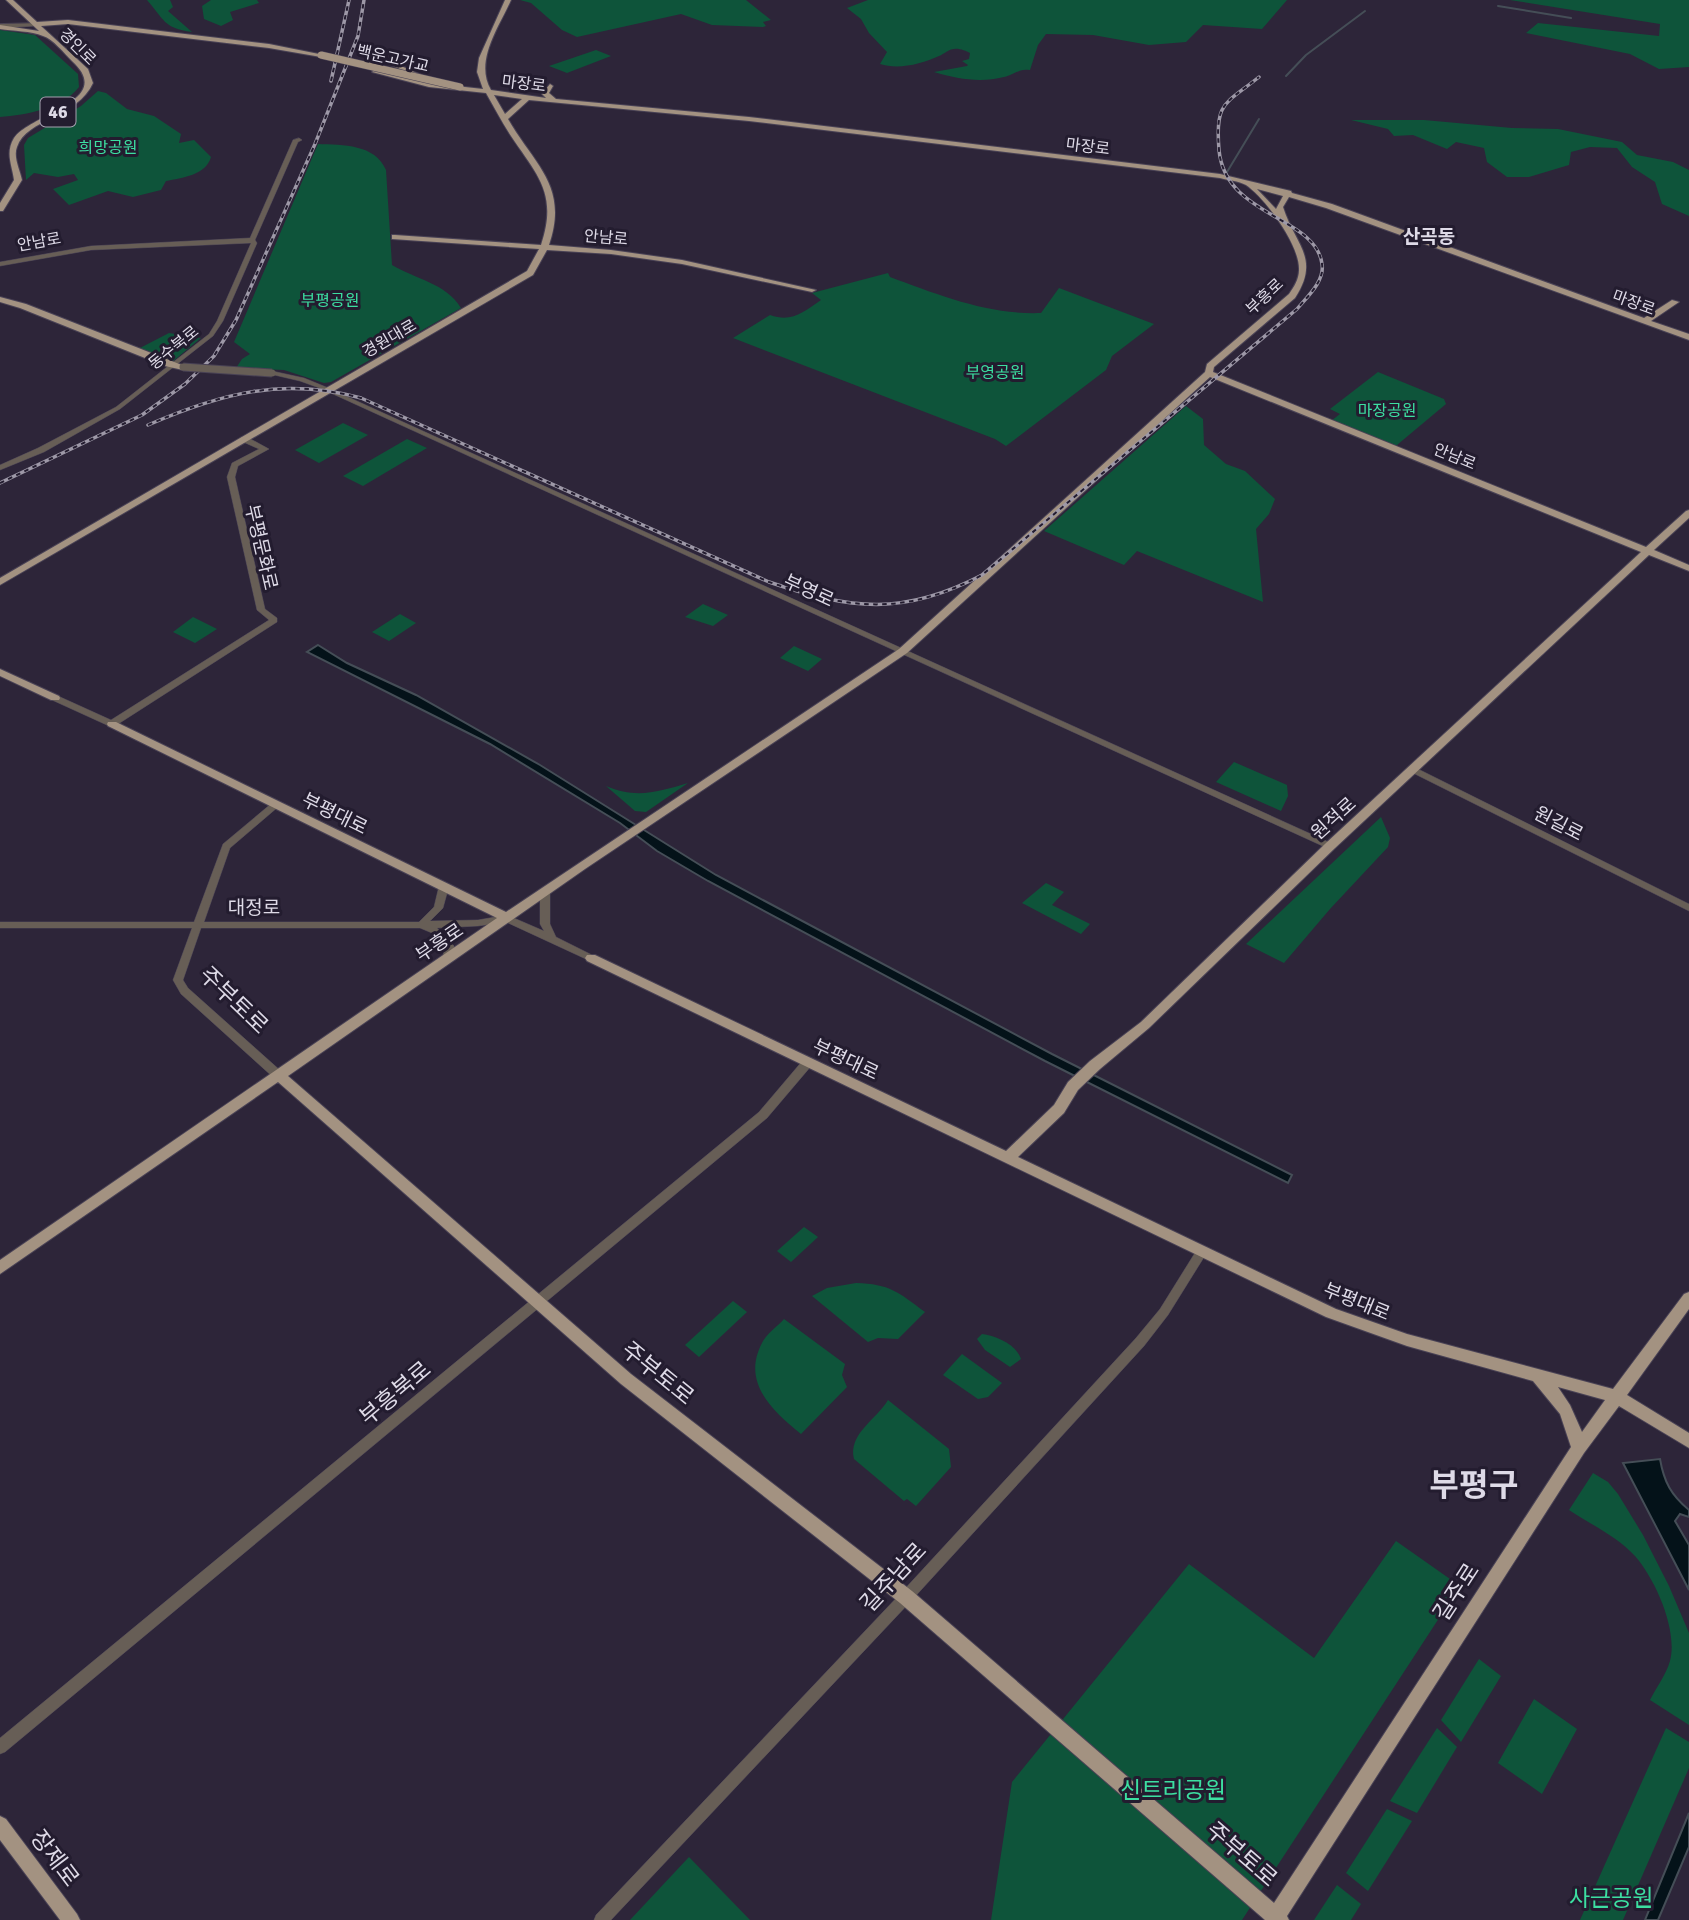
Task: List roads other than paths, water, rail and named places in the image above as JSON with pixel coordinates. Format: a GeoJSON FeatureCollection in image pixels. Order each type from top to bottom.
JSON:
{"type":"FeatureCollection","features":[{"type":"Feature","properties":{"kind":"main road","name":"경인로"},"geometry":{"type":"LineString","coordinates":[[0,209],[18,180],[12,154],[13,145],[29,129],[78,99],[90,85],[86,71],[9,0]]}},
{"type":"Feature","properties":{"kind":"main road"},"geometry":{"type":"LineString","coordinates":[[376,72],[429,85],[464,87],[480,72],[482,58],[508,0]]}},
{"type":"Feature","properties":{"kind":"main road"},"geometry":{"type":"LineString","coordinates":[[0,26],[17,22],[25,14],[68,22]]}},
{"type":"Feature","properties":{"kind":"main road"},"geometry":{"type":"LineString","coordinates":[[36,24],[68,22]]}},
{"type":"Feature","properties":{"kind":"main road","name":"백운고가교"},"geometry":{"type":"LineString","coordinates":[[68,22],[269,46],[464,87]]}},
{"type":"Feature","properties":{"kind":"main road"},"geometry":{"type":"LineString","coordinates":[[0,26],[46,34]]}},
{"type":"Feature","properties":{"kind":"main road"},"geometry":{"type":"LineString","coordinates":[[388,62],[419,76],[464,87],[496,103]]}},
{"type":"Feature","properties":{"kind":"main road","name":"경원대로"},"geometry":{"type":"LineString","coordinates":[[0,582],[526,277],[535,268],[551,228],[552,203],[542,174],[505,118],[480,72]]}},
{"type":"Feature","properties":{"kind":"main road"},"geometry":{"type":"LineString","coordinates":[[550,86],[545,94],[555,101]]}},
{"type":"Feature","properties":{"kind":"main road","name":"마장로"},"geometry":{"type":"LineString","coordinates":[[464,87],[527,98],[831,128],[1236,180],[1288,193],[1689,337]]}},
{"type":"Feature","properties":{"kind":"main road"},"geometry":{"type":"LineString","coordinates":[[505,118],[527,98]]}},
{"type":"Feature","properties":{"kind":"main road","name":"부흥로"},"geometry":{"type":"LineString","coordinates":[[0,1268],[545,892],[903,652],[1209,373],[1210,366],[1289,299],[1302,283],[1305,268],[1303,258],[1281,218],[1271,210],[1263,196],[1236,180]]}},
{"type":"Feature","properties":{"kind":"main road"},"geometry":{"type":"LineString","coordinates":[[1281,218],[1280,202],[1288,193]]}},
{"type":"Feature","properties":{"kind":"main road","name":"안남로"},"geometry":{"type":"LineString","coordinates":[[395,237],[611,252],[682,262],[812,290]]}},
{"type":"Feature","properties":{"kind":"main road"},"geometry":{"type":"LineString","coordinates":[[0,299],[178,366]]}},
{"type":"Feature","properties":{"kind":"main road"},"geometry":{"type":"LineString","coordinates":[[1645,321],[1675,302]]}},
{"type":"Feature","properties":{"kind":"main road","name":"안남로"},"geometry":{"type":"LineString","coordinates":[[1209,373],[1689,568]]}},
{"type":"Feature","properties":{"kind":"main road","name":"원적로"},"geometry":{"type":"LineString","coordinates":[[1009,1157],[1059,1109],[1073,1086],[1095,1065],[1145,1025],[1330,846],[1689,513]]}},
{"type":"Feature","properties":{"kind":"main road","name":"부평대로"},"geometry":{"type":"LineString","coordinates":[[0,672],[55,698]]}},
{"type":"Feature","properties":{"kind":"main road","name":"부평대로"},"geometry":{"type":"LineString","coordinates":[[112,724],[507,918]]}},
{"type":"Feature","properties":{"kind":"main road","name":"부평대로"},"geometry":{"type":"LineString","coordinates":[[591,958],[1331,1313],[1375,1331],[1618,1397],[1689,1441]]}},
{"type":"Feature","properties":{"kind":"main road","name":"주부토로"},"geometry":{"type":"LineString","coordinates":[[278,1075],[645,1394],[906,1597],[1277,1919]]}},
{"type":"Feature","properties":{"kind":"main road","name":"길주로"},"geometry":{"type":"LineString","coordinates":[[1277,1919],[1579,1448],[1689,1298]]}},
{"type":"Feature","properties":{"kind":"main road"},"geometry":{"type":"LineString","coordinates":[[1536,1375],[1565,1406],[1573,1422],[1579,1448]]}},
{"type":"Feature","properties":{"kind":"main road","name":"장제로"},"geometry":{"type":"LineString","coordinates":[[0,1825],[71,1920]]}},
{"type":"Feature","properties":{"kind":"street"},"geometry":{"type":"LineString","coordinates":[[0,26],[36,24]]}},
{"type":"Feature","properties":{"kind":"street","name":"동수북로"},"geometry":{"type":"LineString","coordinates":[[0,468],[41,450],[118,408],[178,366],[214,331],[253,246],[251,240],[296,140],[299,140]]}},
{"type":"Feature","properties":{"kind":"street","name":"안남로"},"geometry":{"type":"LineString","coordinates":[[0,264],[91,248],[251,240]]}},
{"type":"Feature","properties":{"kind":"street","name":"부영로"},"geometry":{"type":"LineString","coordinates":[[178,366],[272,373],[302,379],[1330,846]]}},
{"type":"Feature","properties":{"kind":"street","name":"부평문화로"},"geometry":{"type":"LineString","coordinates":[[112,724],[274,620],[263,614],[261,609],[232,482],[234,467],[265,449],[244,439]]}},
{"type":"Feature","properties":{"kind":"street","name":"부평대로"},"geometry":{"type":"LineString","coordinates":[[55,698],[112,724]]}},
{"type":"Feature","properties":{"kind":"street","name":"원길로"},"geometry":{"type":"LineString","coordinates":[[1414,770],[1689,908]]}},
{"type":"Feature","properties":{"kind":"street","name":"주부토로"},"geometry":{"type":"LineString","coordinates":[[275,805],[226,846],[179,976],[179,984],[278,1075]]}},
{"type":"Feature","properties":{"kind":"street"},"geometry":{"type":"LineString","coordinates":[[444,886],[438,908],[421,925],[435,931],[449,946],[448,959]]}},
{"type":"Feature","properties":{"kind":"street"},"geometry":{"type":"LineString","coordinates":[[545,892],[545,924],[552,939]]}},
{"type":"Feature","properties":{"kind":"street","name":"부평대로"},"geometry":{"type":"LineString","coordinates":[[507,918],[591,958]]}},
{"type":"Feature","properties":{"kind":"street","name":"대정로"},"geometry":{"type":"LineString","coordinates":[[0,925],[421,925],[478,923],[507,918]]}},
{"type":"Feature","properties":{"kind":"street","name":"부흥북로"},"geometry":{"type":"LineString","coordinates":[[0,1747],[763,1115],[808,1062]]}},
{"type":"Feature","properties":{"kind":"street","name":"길주남로"},"geometry":{"type":"LineString","coordinates":[[601,1920],[906,1597],[1140,1342],[1164,1312],[1202,1251]]}},
{"type":"Feature","properties":{"kind":"waterway"},"geometry":{"type":"LineString","coordinates":[[1498,6],[1571,18]]}},
{"type":"Feature","properties":{"kind":"waterway"},"geometry":{"type":"LineString","coordinates":[[1286,76],[1306,55],[1365,11]]}},
{"type":"Feature","properties":{"kind":"waterway"},"geometry":{"type":"LineString","coordinates":[[1227,172],[1259,119]]}},
{"type":"Feature","properties":{"kind":"railway"},"geometry":{"type":"LineString","coordinates":[[331,81],[349,0]]}},
{"type":"Feature","properties":{"kind":"railway"},"geometry":{"type":"LineString","coordinates":[[0,483],[142,415],[185,384],[214,356],[236,320],[315,144],[358,36],[364,0]]}},
{"type":"Feature","properties":{"kind":"railway"},"geometry":{"type":"LineString","coordinates":[[148,425],[201,404],[253,392],[305,389],[361,398],[769,582],[852,603],[902,603],[927,597],[982,575],[1297,309],[1314,288],[1322,270],[1316,248],[1304,235],[1253,203],[1237,189],[1225,172],[1219,150],[1219,122],[1224,106],[1259,77]]}},
{"type":"Feature","properties":{"kind":"district","name":"산곡동"},"geometry":{"type":"Point","coordinates":[1429,236]}},
{"type":"Feature","properties":{"kind":"district","name":"부평구"},"geometry":{"type":"Point","coordinates":[1474,1485]}},
{"type":"Feature","properties":{"kind":"park label","name":"희망공원"},"geometry":{"type":"Point","coordinates":[108,147]}},
{"type":"Feature","properties":{"kind":"park label","name":"부평공원"},"geometry":{"type":"Point","coordinates":[330,300]}},
{"type":"Feature","properties":{"kind":"park label","name":"부영공원"},"geometry":{"type":"Point","coordinates":[995,372]}},
{"type":"Feature","properties":{"kind":"park label","name":"마장공원"},"geometry":{"type":"Point","coordinates":[1387,410]}},
{"type":"Feature","properties":{"kind":"park label","name":"신트리공원"},"geometry":{"type":"Point","coordinates":[1173,1790]}},
{"type":"Feature","properties":{"kind":"park label","name":"사근공원"},"geometry":{"type":"Point","coordinates":[1611,1898]}}]}
